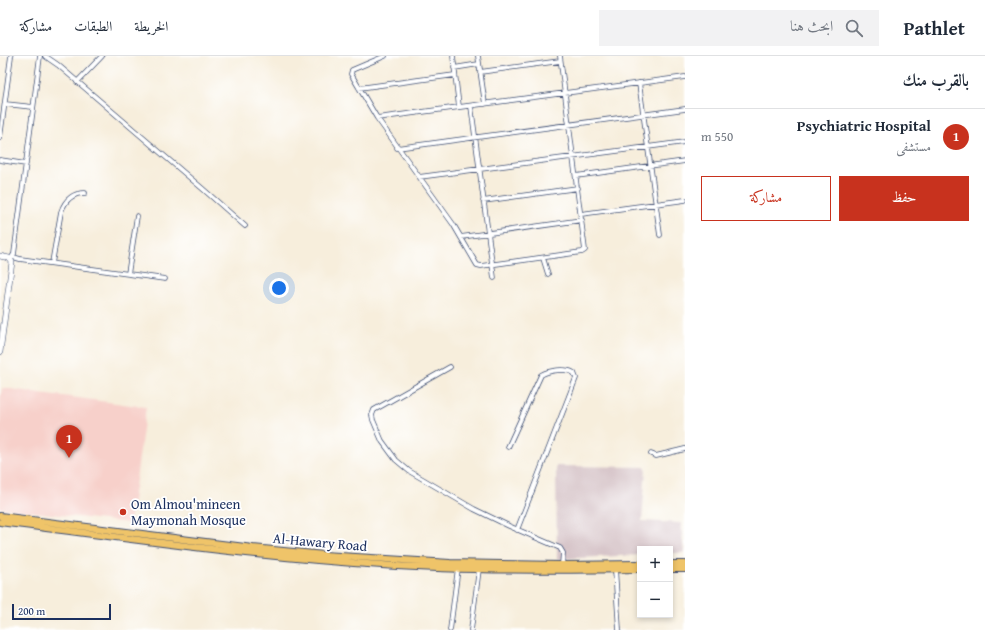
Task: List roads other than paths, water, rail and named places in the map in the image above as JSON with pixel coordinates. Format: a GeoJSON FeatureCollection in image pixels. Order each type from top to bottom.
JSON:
{"type":"FeatureCollection","features":[{"type":"Feature","properties":{"kind":"highway","name":"Al-Hawary Road"},"geometry":{"type":"LineString","coordinates":[[0,516],[252,551],[458,563],[562,565],[637,564]]}},
{"type":"Feature","properties":{"kind":"highway","name":"Al-Hawary Road"},"geometry":{"type":"LineString","coordinates":[[0,522],[380,565],[479,569],[637,569]]}},
{"type":"Feature","properties":{"kind":"highway"},"geometry":{"type":"LineString","coordinates":[[673,564],[685,564]]}},
{"type":"Feature","properties":{"kind":"highway"},"geometry":{"type":"LineString","coordinates":[[673,569],[685,569]]}},
{"type":"Feature","properties":{"kind":"street"},"geometry":{"type":"LineString","coordinates":[[0,138],[11,56]]}},
{"type":"Feature","properties":{"kind":"street"},"geometry":{"type":"LineString","coordinates":[[0,352],[40,56]]}},
{"type":"Feature","properties":{"kind":"street"},"geometry":{"type":"LineString","coordinates":[[45,56],[245,226]]}},
{"type":"Feature","properties":{"kind":"street"},"geometry":{"type":"LineString","coordinates":[[94,56],[99,60]]}},
{"type":"Feature","properties":{"kind":"street"},"geometry":{"type":"LineString","coordinates":[[77,82],[102,56]]}},
{"type":"Feature","properties":{"kind":"street"},"geometry":{"type":"LineString","coordinates":[[385,56],[351,71],[351,74],[376,118],[461,237],[478,266],[584,252],[586,249],[560,58],[480,72]]}},
{"type":"Feature","properties":{"kind":"street"},"geometry":{"type":"LineString","coordinates":[[453,56],[459,107]]}},
{"type":"Feature","properties":{"kind":"street"},"geometry":{"type":"LineString","coordinates":[[478,56],[484,104]]}},
{"type":"Feature","properties":{"kind":"street"},"geometry":{"type":"LineString","coordinates":[[454,68],[479,64]]}},
{"type":"Feature","properties":{"kind":"street"},"geometry":{"type":"LineString","coordinates":[[359,88],[455,75]]}},
{"type":"Feature","properties":{"kind":"street"},"geometry":{"type":"LineString","coordinates":[[376,118],[685,77]]}},
{"type":"Feature","properties":{"kind":"street"},"geometry":{"type":"LineString","coordinates":[[639,83],[660,235]]}},
{"type":"Feature","properties":{"kind":"street"},"geometry":{"type":"LineString","coordinates":[[5,104],[34,107]]}},
{"type":"Feature","properties":{"kind":"street"},"geometry":{"type":"LineString","coordinates":[[471,106],[494,278]]}},
{"type":"Feature","properties":{"kind":"street"},"geometry":{"type":"LineString","coordinates":[[397,148],[685,109]]}},
{"type":"Feature","properties":{"kind":"street"},"geometry":{"type":"LineString","coordinates":[[419,177],[685,142]]}},
{"type":"Feature","properties":{"kind":"street"},"geometry":{"type":"LineString","coordinates":[[0,160],[26,164]]}},
{"type":"Feature","properties":{"kind":"street"},"geometry":{"type":"LineString","coordinates":[[576,176],[685,161]]}},
{"type":"Feature","properties":{"kind":"street"},"geometry":{"type":"LineString","coordinates":[[483,201],[578,188]]}},
{"type":"Feature","properties":{"kind":"street"},"geometry":{"type":"LineString","coordinates":[[52,263],[61,212],[64,205],[74,194],[85,193]]}},
{"type":"Feature","properties":{"kind":"street"},"geometry":{"type":"LineString","coordinates":[[581,214],[685,200]]}},
{"type":"Feature","properties":{"kind":"street"},"geometry":{"type":"LineString","coordinates":[[128,274],[137,216]]}},
{"type":"Feature","properties":{"kind":"street"},"geometry":{"type":"LineString","coordinates":[[461,237],[582,220]]}},
{"type":"Feature","properties":{"kind":"street"},"geometry":{"type":"LineString","coordinates":[[0,256],[165,279]]}},
{"type":"Feature","properties":{"kind":"street"},"geometry":{"type":"LineString","coordinates":[[543,258],[548,274]]}},
{"type":"Feature","properties":{"kind":"street"},"geometry":{"type":"LineString","coordinates":[[450,367],[376,408],[372,415],[373,420],[388,450],[403,467],[415,476],[474,509],[517,530],[560,548],[563,553],[562,565]]}},
{"type":"Feature","properties":{"kind":"street"},"geometry":{"type":"LineString","coordinates":[[508,448],[541,375],[545,372],[553,370],[570,371],[574,373],[576,378],[517,530]]}},
{"type":"Feature","properties":{"kind":"street"},"geometry":{"type":"LineString","coordinates":[[651,454],[656,456],[685,449]]}},
{"type":"Feature","properties":{"kind":"street"},"geometry":{"type":"LineString","coordinates":[[450,630],[458,568]]}},
{"type":"Feature","properties":{"kind":"street"},"geometry":{"type":"LineString","coordinates":[[471,630],[479,569]]}},
{"type":"Feature","properties":{"kind":"street"},"geometry":{"type":"LineString","coordinates":[[615,569],[619,630]]}},
{"type":"Feature","properties":{"kind":"place","name":"Psychiatric Hospital"},"geometry":{"type":"Point","coordinates":[69,458]}},
{"type":"Feature","properties":{"kind":"place","name":"Om Almou'mineen Maymonah Mosque"},"geometry":{"type":"Point","coordinates":[123,512]}}]}
